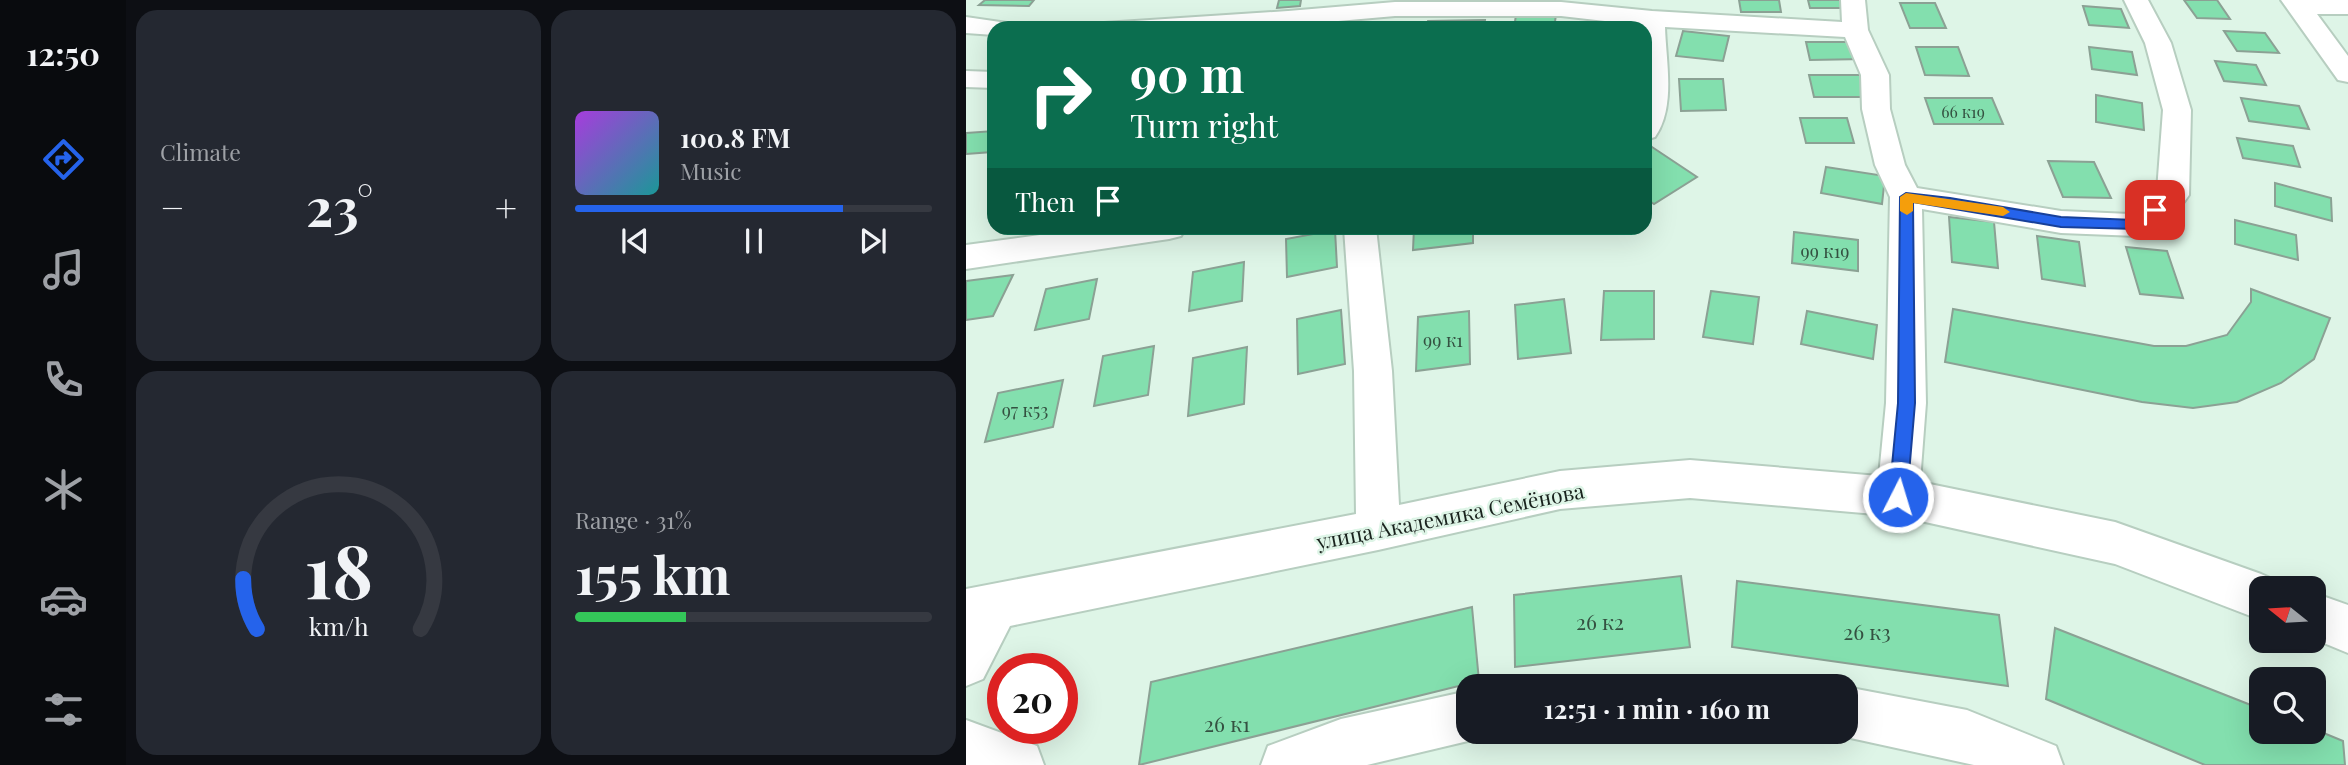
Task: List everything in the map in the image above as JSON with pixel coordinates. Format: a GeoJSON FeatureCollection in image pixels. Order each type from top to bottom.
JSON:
{"type":"FeatureCollection","features":[{"type":"Feature","properties":{"kind":"street"},"geometry":{"type":"LineString","coordinates":[[1906,197],[2061,222],[2137,225],[2173,195],[2177,110],[2158,43],[2136,0]]}},
{"type":"Feature","properties":{"kind":"street"},"geometry":{"type":"LineString","coordinates":[[2296,4],[2348,7]]}},
{"type":"Feature","properties":{"kind":"street"},"geometry":{"type":"LineString","coordinates":[[2296,4],[2348,74]]}},
{"type":"Feature","properties":{"kind":"street"},"geometry":{"type":"LineString","coordinates":[[1258,21],[1394,12],[1561,9],[1652,19],[1854,15],[1875,75],[1876,109],[1890,165],[1906,197],[1906,403],[1898,497]]}},
{"type":"Feature","properties":{"kind":"street"},"geometry":{"type":"LineString","coordinates":[[1652,19],[1652,107]]}},
{"type":"Feature","properties":{"kind":"street"},"geometry":{"type":"LineString","coordinates":[[966,25],[987,27]]}},
{"type":"Feature","properties":{"kind":"street"},"geometry":{"type":"LineString","coordinates":[[966,79],[987,80]]}},
{"type":"Feature","properties":{"kind":"street"},"geometry":{"type":"LineString","coordinates":[[966,257],[1120,235]]}},
{"type":"Feature","properties":{"kind":"street"},"geometry":{"type":"LineString","coordinates":[[1361,235],[1373,371],[1378,530]]}},
{"type":"Feature","properties":{"kind":"street","name":"улица Академика Семёнова"},"geometry":{"type":"LineString","coordinates":[[981,609],[1378,530],[1560,490],[1690,479],[1898,497],[2115,544],[2249,593]]}},
{"type":"Feature","properties":{"kind":"street"},"geometry":{"type":"LineString","coordinates":[[966,663],[981,609]]}},
{"type":"Feature","properties":{"kind":"street"},"geometry":{"type":"LineString","coordinates":[[2326,621],[2348,629]]}},
{"type":"Feature","properties":{"kind":"street"},"geometry":{"type":"LineString","coordinates":[[1858,714],[1967,736],[2037,765]]}},
{"type":"Feature","properties":{"kind":"street"},"geometry":{"type":"LineString","coordinates":[[1287,765],[1341,745],[1456,719]]}},
{"type":"Feature","properties":{"kind":"street"},"geometry":{"type":"LineString","coordinates":[[966,746],[1018,765]]}},
{"type":"Feature","properties":{"kind":"building"},"geometry":{"type":"Polygon","coordinates":[[[985,0],[1034,0],[1029,6],[979,5],[985,0]]]}},
{"type":"Feature","properties":{"kind":"building"},"geometry":{"type":"Polygon","coordinates":[[[1279,0],[1301,0],[1300,6],[1277,8],[1279,0]]]}},
{"type":"Feature","properties":{"kind":"building"},"geometry":{"type":"Polygon","coordinates":[[[1739,0],[1779,0],[1781,12],[1741,12],[1739,0]]]}},
{"type":"Feature","properties":{"kind":"building"},"geometry":{"type":"Polygon","coordinates":[[[1808,0],[1841,0],[1843,8],[1810,8],[1808,0]]]}},
{"type":"Feature","properties":{"kind":"building"},"geometry":{"type":"Polygon","coordinates":[[[2184,0],[2217,0],[2230,19],[2197,18],[2184,0]]]}},
{"type":"Feature","properties":{"kind":"building"},"geometry":{"type":"Polygon","coordinates":[[[1900,3],[1935,3],[1946,28],[1910,28],[1900,3]]]}},
{"type":"Feature","properties":{"kind":"building"},"geometry":{"type":"Polygon","coordinates":[[[2083,6],[2121,9],[2129,28],[2089,25],[2083,6]]]}},
{"type":"Feature","properties":{"kind":"building"},"geometry":{"type":"Polygon","coordinates":[[[1516,15],[1556,15],[1555,21],[1515,21],[1516,15]]]}},
{"type":"Feature","properties":{"kind":"building"},"geometry":{"type":"Polygon","coordinates":[[[1683,31],[1729,36],[1723,61],[1676,56],[1683,31]]]}},
{"type":"Feature","properties":{"kind":"building"},"geometry":{"type":"Polygon","coordinates":[[[2224,31],[2265,33],[2279,53],[2237,51],[2224,31]]]}},
{"type":"Feature","properties":{"kind":"building"},"geometry":{"type":"Polygon","coordinates":[[[1806,42],[1858,42],[1864,59],[1810,60],[1806,42]]]}},
{"type":"Feature","properties":{"kind":"building"},"geometry":{"type":"Polygon","coordinates":[[[1916,47],[1958,47],[1969,76],[1925,75],[1916,47]]]}},
{"type":"Feature","properties":{"kind":"building"},"geometry":{"type":"Polygon","coordinates":[[[2089,47],[2132,52],[2137,75],[2092,69],[2089,47]]]}},
{"type":"Feature","properties":{"kind":"building"},"geometry":{"type":"Polygon","coordinates":[[[2215,61],[2256,65],[2266,85],[2224,81],[2215,61]]]}},
{"type":"Feature","properties":{"kind":"building"},"geometry":{"type":"Polygon","coordinates":[[[1809,75],[1861,75],[1867,97],[1814,97],[1809,75]]]}},
{"type":"Feature","properties":{"kind":"building"},"geometry":{"type":"Polygon","coordinates":[[[1679,79],[1723,79],[1726,110],[1681,111],[1679,79]]]}},
{"type":"Feature","properties":{"kind":"building"},"geometry":{"type":"Polygon","coordinates":[[[2096,95],[2142,103],[2144,130],[2096,122],[2096,95]]]}},
{"type":"Feature","properties":{"kind":"building"},"geometry":{"type":"Polygon","coordinates":[[[1925,98],[1992,98],[2003,124],[1934,124],[1925,98]]]}},
{"type":"Feature","properties":{"kind":"building"},"geometry":{"type":"Polygon","coordinates":[[[2241,98],[2299,106],[2309,129],[2249,121],[2241,98]]]}},
{"type":"Feature","properties":{"kind":"building"},"geometry":{"type":"Polygon","coordinates":[[[1800,118],[1847,118],[1854,143],[1806,143],[1800,118]]]}},
{"type":"Feature","properties":{"kind":"building"},"geometry":{"type":"Polygon","coordinates":[[[987,132],[987,152],[966,154],[966,133],[987,132]]]}},
{"type":"Feature","properties":{"kind":"building"},"geometry":{"type":"Polygon","coordinates":[[[2237,138],[2293,146],[2300,167],[2243,158],[2237,138]]]}},
{"type":"Feature","properties":{"kind":"building"},"geometry":{"type":"Polygon","coordinates":[[[1652,147],[1697,177],[1654,204],[1652,203],[1652,147]]]}},
{"type":"Feature","properties":{"kind":"building"},"geometry":{"type":"Polygon","coordinates":[[[2048,161],[2094,162],[2111,198],[2063,197],[2048,161]]]}},
{"type":"Feature","properties":{"kind":"building"},"geometry":{"type":"Polygon","coordinates":[[[1826,167],[1885,176],[1882,204],[1821,193],[1826,167]]]}},
{"type":"Feature","properties":{"kind":"building"},"geometry":{"type":"Polygon","coordinates":[[[2275,183],[2331,198],[2332,221],[2275,206],[2275,183]]]}},
{"type":"Feature","properties":{"kind":"building"},"geometry":{"type":"Polygon","coordinates":[[[1949,217],[1994,222],[1998,268],[1952,262],[1949,217]]]}},
{"type":"Feature","properties":{"kind":"building"},"geometry":{"type":"Polygon","coordinates":[[[2235,220],[2296,235],[2298,260],[2235,244],[2235,220]]]}},
{"type":"Feature","properties":{"kind":"building"},"geometry":{"type":"Polygon","coordinates":[[[1794,232],[1858,240],[1858,271],[1792,263],[1794,232]]]}},
{"type":"Feature","properties":{"kind":"building"},"geometry":{"type":"Polygon","coordinates":[[[1308,235],[1335,235],[1337,267],[1287,277],[1286,239],[1308,235]]]}},
{"type":"Feature","properties":{"kind":"building"},"geometry":{"type":"Polygon","coordinates":[[[1414,235],[1473,235],[1473,243],[1413,250],[1414,235]]]}},
{"type":"Feature","properties":{"kind":"building"},"geometry":{"type":"Polygon","coordinates":[[[2037,236],[2079,242],[2085,286],[2042,279],[2037,236]]]}},
{"type":"Feature","properties":{"kind":"building"},"geometry":{"type":"Polygon","coordinates":[[[2126,247],[2167,251],[2183,298],[2140,294],[2126,247]]]}},
{"type":"Feature","properties":{"kind":"building"},"geometry":{"type":"Polygon","coordinates":[[[1244,262],[1242,301],[1189,311],[1193,272],[1244,262]]]}},
{"type":"Feature","properties":{"kind":"building"},"geometry":{"type":"Polygon","coordinates":[[[1013,275],[993,316],[966,320],[966,281],[1013,275]]]}},
{"type":"Feature","properties":{"kind":"building"},"geometry":{"type":"Polygon","coordinates":[[[1097,279],[1089,319],[1035,330],[1046,289],[1097,279]]]}},
{"type":"Feature","properties":{"kind":"building"},"geometry":{"type":"Polygon","coordinates":[[[2251,289],[2330,318],[2314,359],[2281,383],[2237,402],[2193,408],[2142,402],[1945,362],[1953,309],[2154,346],[2186,346],[2227,335],[2251,302],[2251,289]]]}},
{"type":"Feature","properties":{"kind":"building"},"geometry":{"type":"Polygon","coordinates":[[[1604,291],[1654,291],[1654,339],[1601,340],[1604,291]]]}},
{"type":"Feature","properties":{"kind":"building"},"geometry":{"type":"Polygon","coordinates":[[[1711,291],[1759,297],[1753,344],[1703,337],[1711,291]]]}},
{"type":"Feature","properties":{"kind":"building"},"geometry":{"type":"Polygon","coordinates":[[[1564,299],[1571,353],[1518,359],[1515,305],[1564,299]]]}},
{"type":"Feature","properties":{"kind":"building"},"geometry":{"type":"Polygon","coordinates":[[[1341,310],[1345,364],[1298,374],[1297,319],[1341,310]]]}},
{"type":"Feature","properties":{"kind":"building"},"geometry":{"type":"Polygon","coordinates":[[[1469,311],[1470,364],[1416,371],[1418,317],[1469,311]]]}},
{"type":"Feature","properties":{"kind":"building"},"geometry":{"type":"Polygon","coordinates":[[[1807,311],[1877,325],[1873,359],[1801,344],[1807,311]]]}},
{"type":"Feature","properties":{"kind":"building"},"geometry":{"type":"Polygon","coordinates":[[[1154,346],[1148,395],[1094,406],[1103,356],[1154,346]]]}},
{"type":"Feature","properties":{"kind":"building"},"geometry":{"type":"Polygon","coordinates":[[[1247,347],[1244,404],[1188,416],[1193,358],[1247,347]]]}},
{"type":"Feature","properties":{"kind":"building"},"geometry":{"type":"Polygon","coordinates":[[[1063,380],[1053,427],[985,442],[998,393],[1063,380]]]}},
{"type":"Feature","properties":{"kind":"building"},"geometry":{"type":"Polygon","coordinates":[[[1681,576],[1690,647],[1515,667],[1514,595],[1681,576]]]}},
{"type":"Feature","properties":{"kind":"building"},"geometry":{"type":"Polygon","coordinates":[[[1737,581],[1999,615],[2008,686],[1732,647],[1737,581]]]}},
{"type":"Feature","properties":{"kind":"building"},"geometry":{"type":"Polygon","coordinates":[[[1472,607],[1478,674],[1456,674],[1456,687],[1139,765],[1151,682],[1472,607]]]}},
{"type":"Feature","properties":{"kind":"building"},"geometry":{"type":"Polygon","coordinates":[[[2055,628],[2249,704],[2249,744],[2326,744],[2326,734],[2343,741],[2345,765],[2205,765],[2046,699],[2055,628]]]}},
{"type":"Feature","properties":{"kind":"slow traffic"},"geometry":{"type":"LineString","coordinates":[[1907,211],[1906,197],[2003,212]]}},
{"type":"Feature","properties":{"kind":"route"},"geometry":{"type":"LineString","coordinates":[[1898,497],[1906,403],[1906,197],[2061,222],[2137,225],[2155,210]]}}]}
